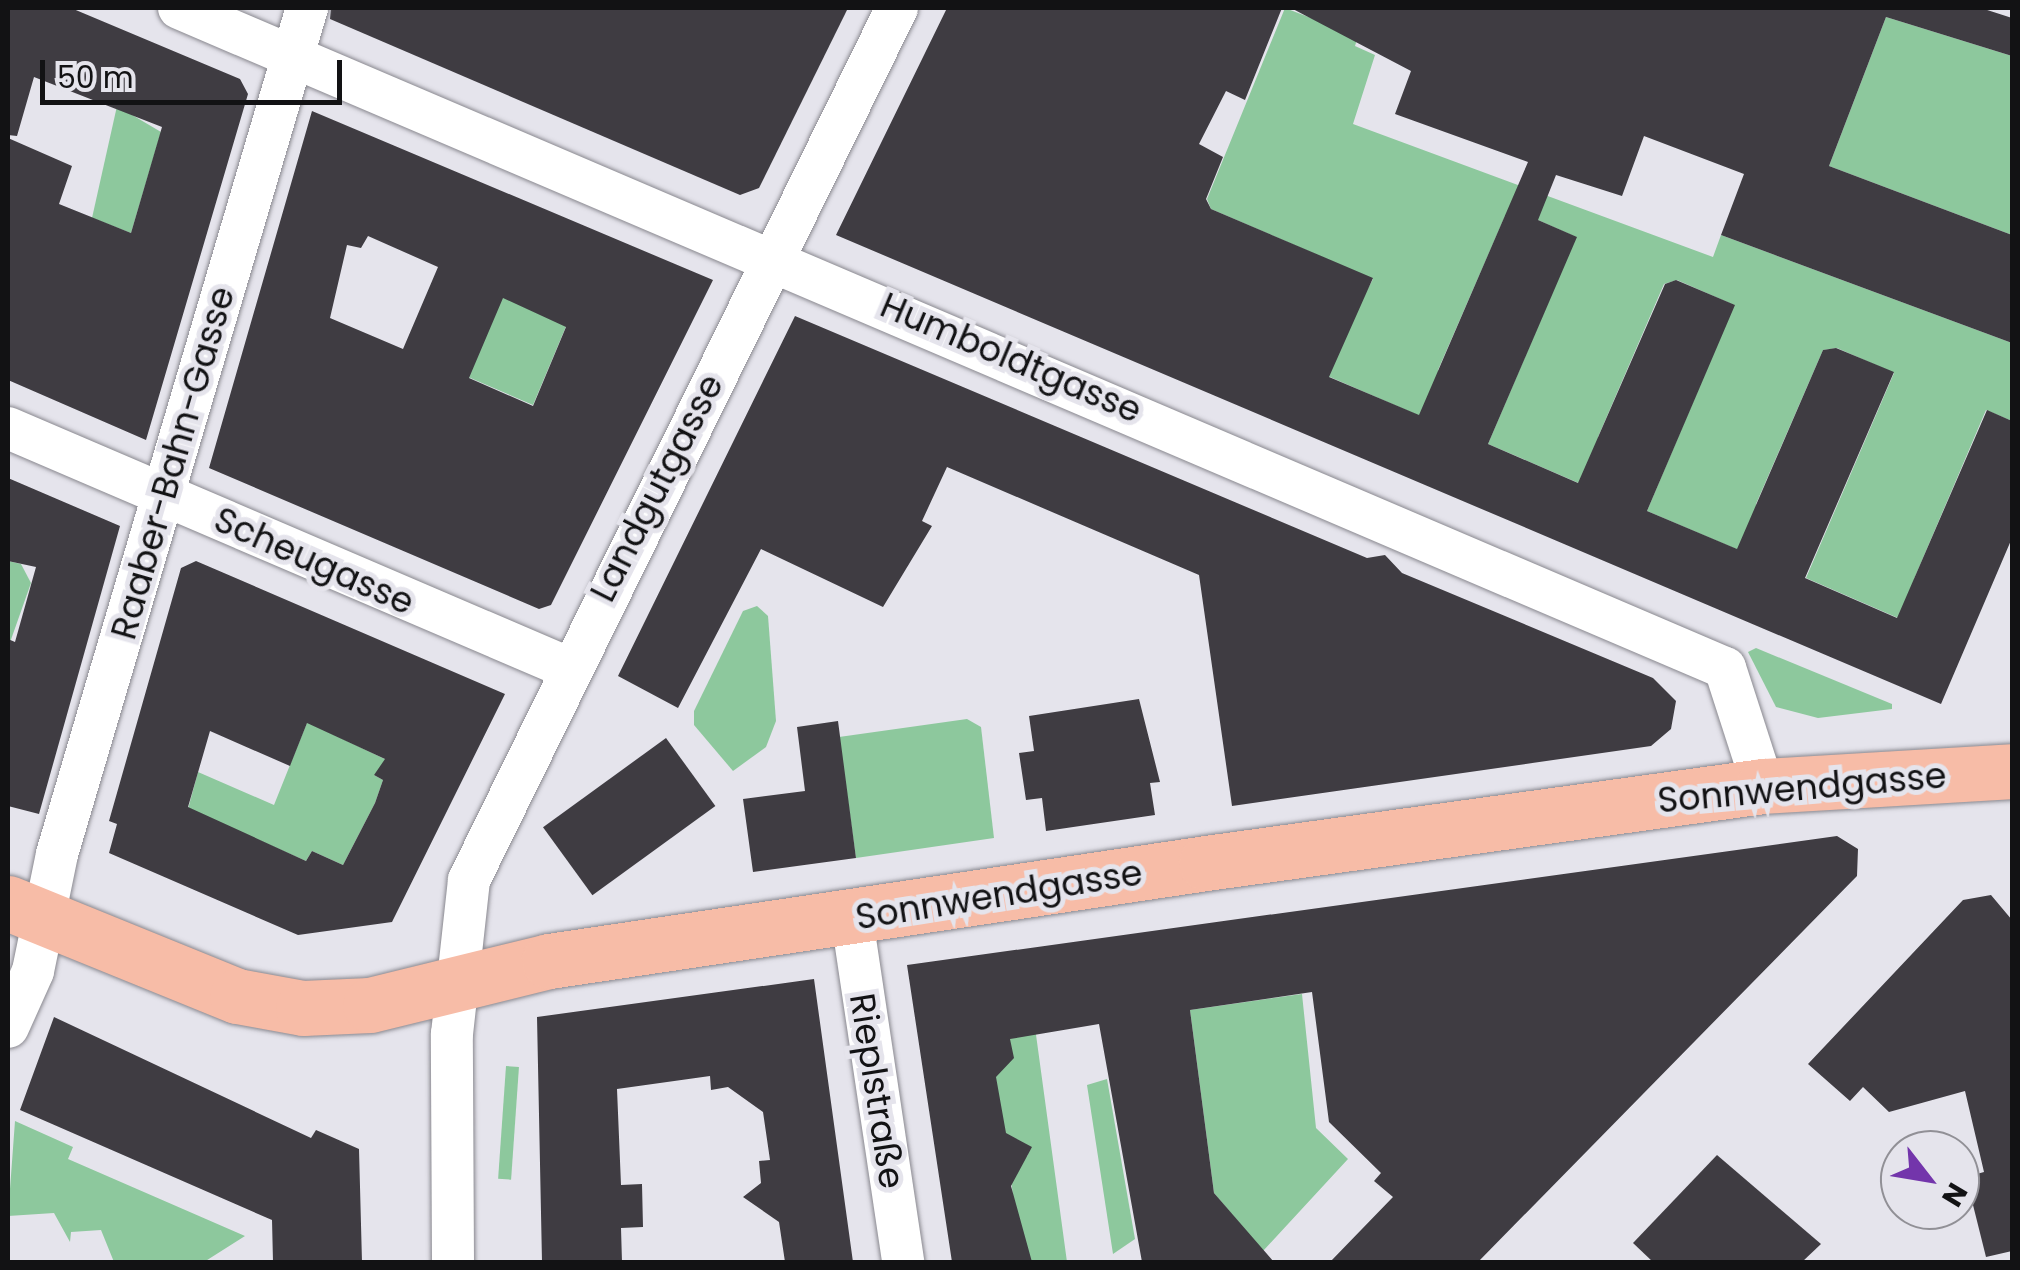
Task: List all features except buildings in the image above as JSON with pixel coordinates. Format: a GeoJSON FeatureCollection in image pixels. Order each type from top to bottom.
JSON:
{"type":"FeatureCollection","features":[{"type":"Feature","properties":{"kind":"main road","name":"Sonnwendgasse"},"geometry":{"type":"LineString","coordinates":[[26,911],[265,1003],[370,1005],[455,981],[1762,786],[2012,771]]}},
{"type":"Feature","properties":{"kind":"street","name":"Humboldtgasse"},"geometry":{"type":"LineString","coordinates":[[179,8],[774,258],[1725,668],[1762,786]]}},
{"type":"Feature","properties":{"kind":"street","name":"Raaber-Bahn-Gasse"},"geometry":{"type":"LineString","coordinates":[[8,1027],[26,911],[164,495],[307,8]]}},
{"type":"Feature","properties":{"kind":"street","name":"Landgutgasse"},"geometry":{"type":"LineString","coordinates":[[453,1262],[455,981],[468,880],[566,667],[897,8]]}},
{"type":"Feature","properties":{"kind":"street","name":"Scheugasse"},"geometry":{"type":"LineString","coordinates":[[8,428],[566,667]]}},
{"type":"Feature","properties":{"kind":"street","name":"Rieplstraße"},"geometry":{"type":"LineString","coordinates":[[852,919],[903,1262]]}},
{"type":"Feature","properties":{"kind":"green space"},"geometry":{"type":"Polygon","coordinates":[[[1285,8],[1358,36],[1355,46],[1375,55],[1353,124],[1713,257],[1721,235],[2012,343],[2012,421],[1986,410],[1914,579],[1944,638],[1806,578],[1894,373],[1837,348],[1823,350],[1756,504],[1785,570],[1647,511],[1734,305],[1677,280],[1664,284],[1598,437],[1625,503],[1488,444],[1576,237],[1520,212],[1505,216],[1438,370],[1466,436],[1323,374],[1373,279],[1211,209],[1207,199],[1285,8]]]}},
{"type":"Feature","properties":{"kind":"green space"},"geometry":{"type":"Polygon","coordinates":[[[1886,17],[2012,56],[2012,235],[1829,166],[1886,17]]]}},
{"type":"Feature","properties":{"kind":"green space"},"geometry":{"type":"Polygon","coordinates":[[[117,106],[161,132],[131,233],[92,218],[117,106]]]}},
{"type":"Feature","properties":{"kind":"green space"},"geometry":{"type":"Polygon","coordinates":[[[506,290],[534,312],[575,305],[533,405],[440,365],[506,290]]]}},
{"type":"Feature","properties":{"kind":"green space"},"geometry":{"type":"Polygon","coordinates":[[[8,561],[21,564],[31,583],[8,648],[8,561]]]}},
{"type":"Feature","properties":{"kind":"green space"},"geometry":{"type":"Polygon","coordinates":[[[757,606],[768,616],[776,721],[766,747],[733,771],[694,725],[694,711],[743,611],[757,606]]]}},
{"type":"Feature","properties":{"kind":"green space"},"geometry":{"type":"Polygon","coordinates":[[[1756,648],[1892,704],[1892,709],[1818,718],[1776,707],[1748,652],[1756,648]]]}},
{"type":"Feature","properties":{"kind":"green space"},"geometry":{"type":"Polygon","coordinates":[[[320,690],[326,731],[391,762],[374,775],[383,780],[343,865],[312,851],[306,861],[188,809],[198,772],[274,805],[320,690]]]}},
{"type":"Feature","properties":{"kind":"green space"},"geometry":{"type":"Polygon","coordinates":[[[967,719],[981,727],[994,838],[856,858],[839,737],[967,719]]]}},
{"type":"Feature","properties":{"kind":"green space"},"geometry":{"type":"Polygon","coordinates":[[[1302,994],[1316,1128],[1348,1159],[1263,1251],[1214,1193],[1190,1010],[1302,994]]]}},
{"type":"Feature","properties":{"kind":"green space"},"geometry":{"type":"Polygon","coordinates":[[[1034,1020],[1067,1262],[1032,1262],[1017,1234],[1010,1169],[1028,1155],[1026,1144],[1005,1141],[994,1070],[996,1024],[1034,1020]]]}},
{"type":"Feature","properties":{"kind":"green space"},"geometry":{"type":"Polygon","coordinates":[[[506,1066],[519,1067],[511,1180],[498,1179],[506,1066]]]}},
{"type":"Feature","properties":{"kind":"green space"},"geometry":{"type":"Polygon","coordinates":[[[1107,1079],[1135,1239],[1113,1254],[1087,1085],[1107,1079]]]}},
{"type":"Feature","properties":{"kind":"green space"},"geometry":{"type":"Polygon","coordinates":[[[15,1121],[73,1147],[68,1159],[245,1236],[204,1262],[114,1262],[101,1230],[71,1232],[70,1242],[54,1213],[8,1216],[15,1121]]]}}]}
